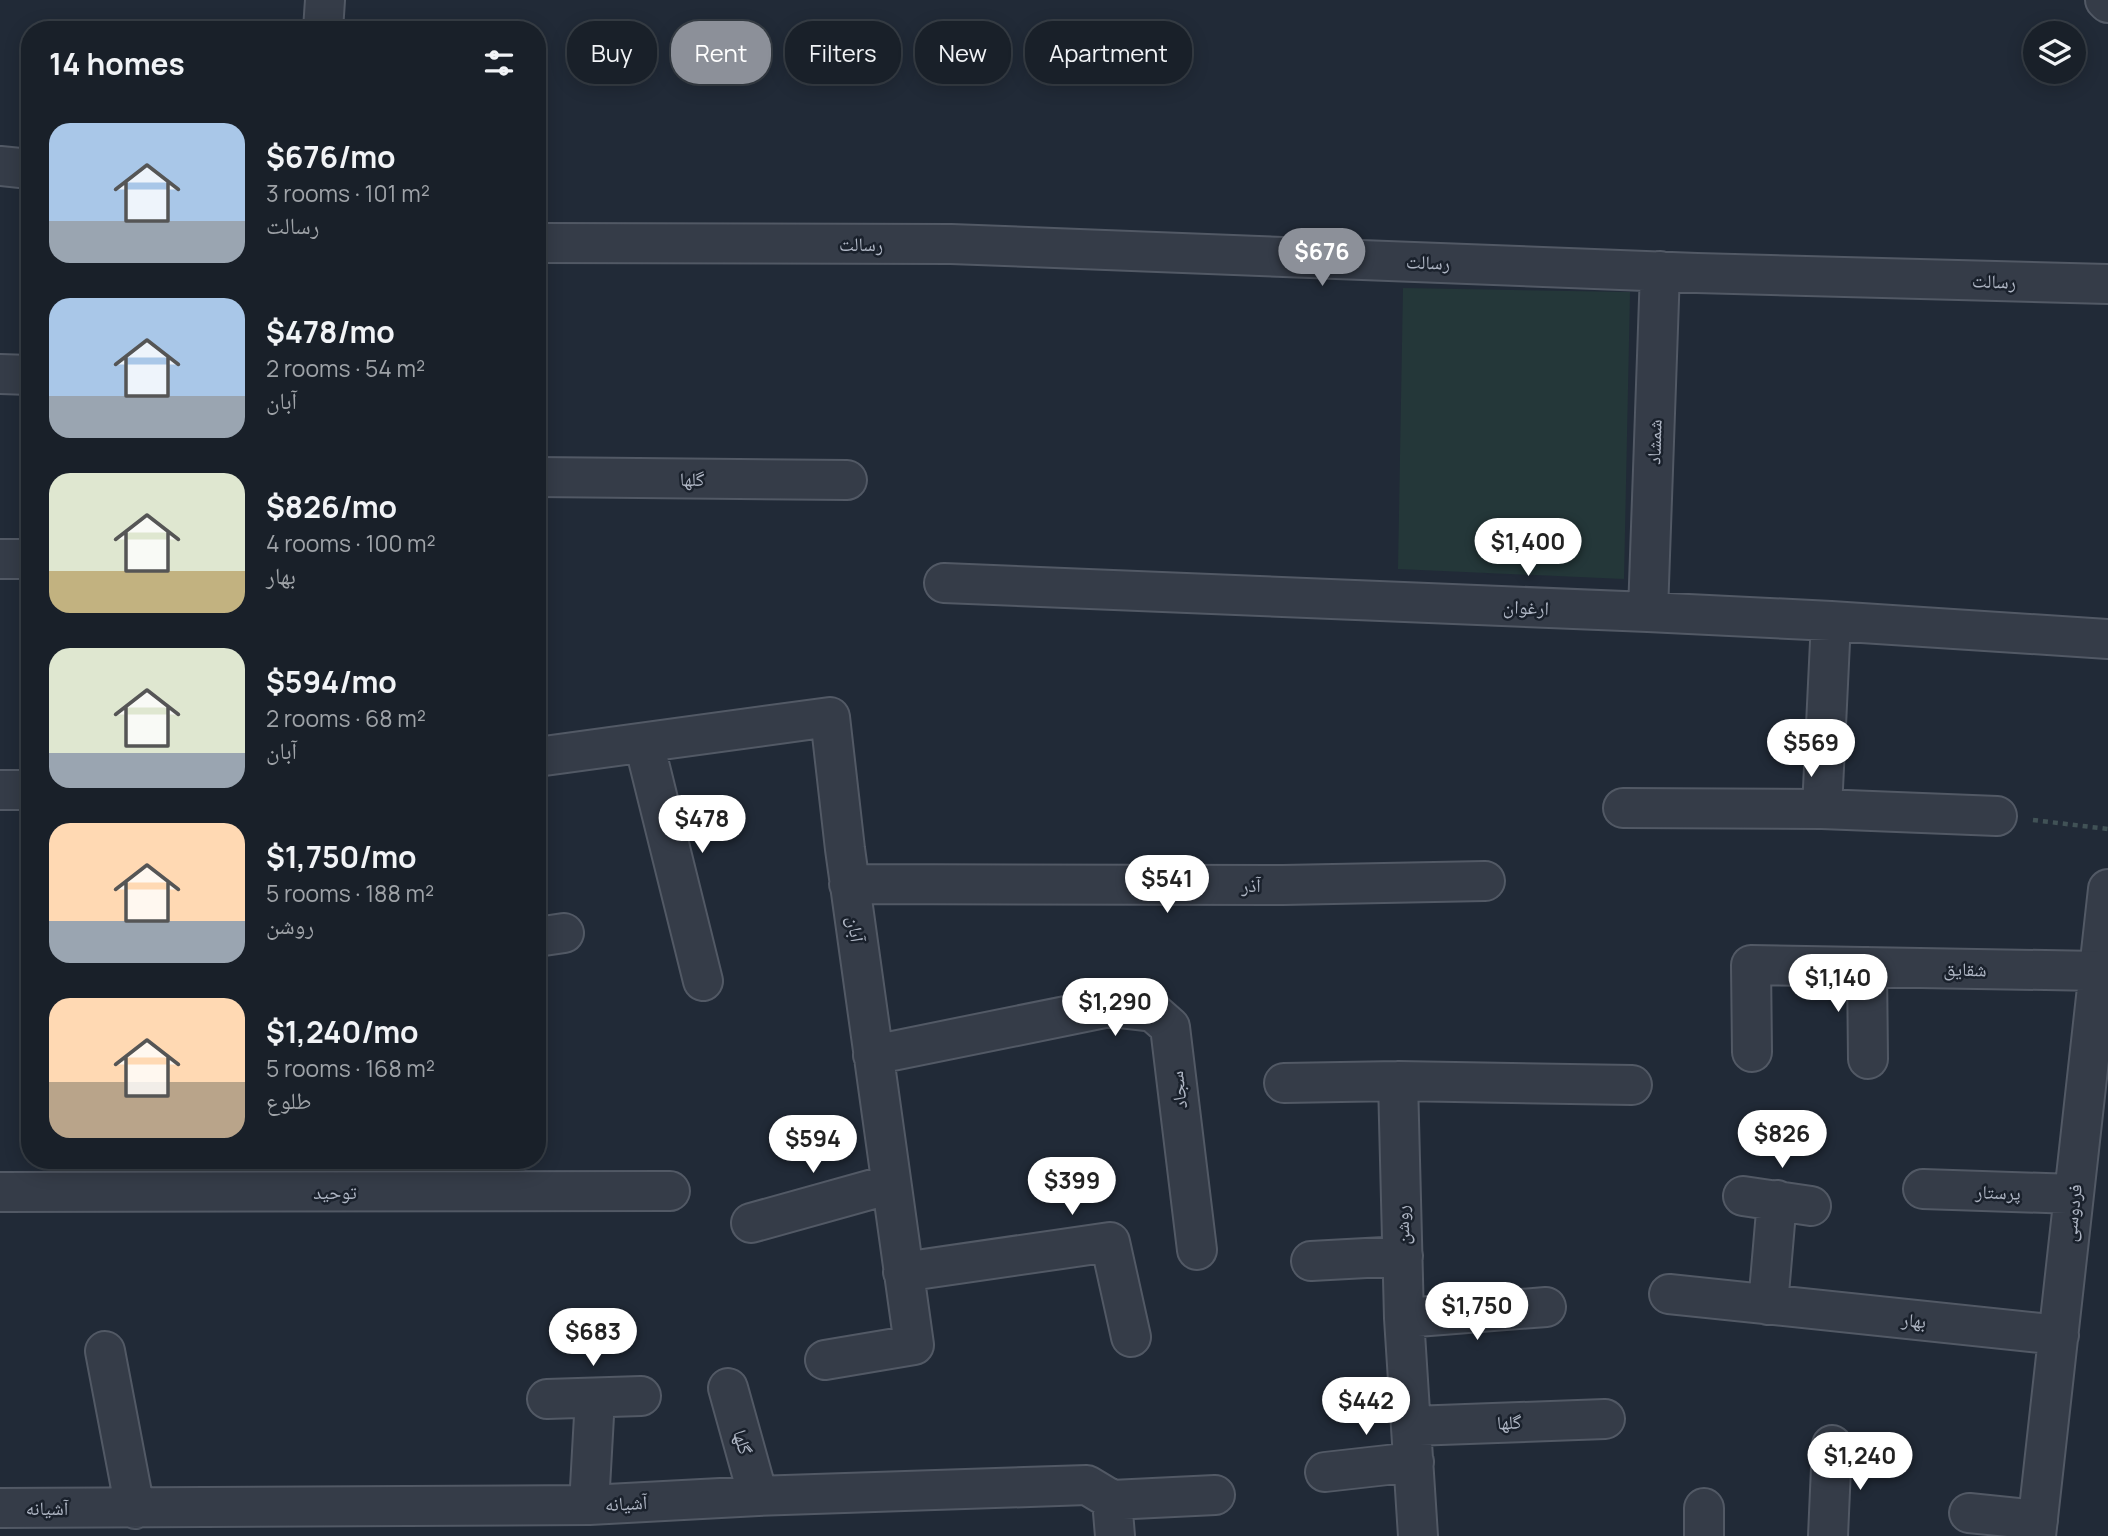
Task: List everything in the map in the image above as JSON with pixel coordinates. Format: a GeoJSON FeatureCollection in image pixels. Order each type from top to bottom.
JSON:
{"type":"FeatureCollection","features":[{"type":"Feature","properties":{"kind":"street"},"geometry":{"type":"LineString","coordinates":[[324,21],[325,0]]}},
{"type":"Feature","properties":{"kind":"street"},"geometry":{"type":"LineString","coordinates":[[0,166],[21,168]]}},
{"type":"Feature","properties":{"kind":"street","name":"رسالت"},"geometry":{"type":"LineString","coordinates":[[546,243],[951,244],[1660,271],[2108,284]]}},
{"type":"Feature","properties":{"kind":"street","name":"شمشاد"},"geometry":{"type":"LineString","coordinates":[[1648,612],[1660,271]]}},
{"type":"Feature","properties":{"kind":"street"},"geometry":{"type":"LineString","coordinates":[[0,374],[21,375]]}},
{"type":"Feature","properties":{"kind":"street","name":"گلها"},"geometry":{"type":"LineString","coordinates":[[546,477],[847,480]]}},
{"type":"Feature","properties":{"kind":"street"},"geometry":{"type":"LineString","coordinates":[[0,559],[21,559]]}},
{"type":"Feature","properties":{"kind":"street","name":"ارغوان"},"geometry":{"type":"LineString","coordinates":[[944,583],[1648,612],[2108,639]]}},
{"type":"Feature","properties":{"kind":"street"},"geometry":{"type":"LineString","coordinates":[[1822,809],[1831,621]]}},
{"type":"Feature","properties":{"kind":"street","name":"آبان"},"geometry":{"type":"LineString","coordinates":[[546,757],[830,717],[849,884],[914,1345],[825,1360]]}},
{"type":"Feature","properties":{"kind":"street"},"geometry":{"type":"LineString","coordinates":[[644,743],[703,981]]}},
{"type":"Feature","properties":{"kind":"street"},"geometry":{"type":"LineString","coordinates":[[0,790],[21,790]]}},
{"type":"Feature","properties":{"kind":"street"},"geometry":{"type":"LineString","coordinates":[[1623,808],[1822,809],[1997,816]]}},
{"type":"Feature","properties":{"kind":"street","name":"آذر"},"geometry":{"type":"LineString","coordinates":[[849,884],[1283,885],[1485,881]]}},
{"type":"Feature","properties":{"kind":"street","name":"فردوسی"},"geometry":{"type":"LineString","coordinates":[[2037,1528],[2108,889]]}},
{"type":"Feature","properties":{"kind":"street","name":"شقایق"},"geometry":{"type":"LineString","coordinates":[[1752,1052],[1751,965],[2099,971]]}},
{"type":"Feature","properties":{"kind":"street"},"geometry":{"type":"LineString","coordinates":[[1867,967],[1868,1059]]}},
{"type":"Feature","properties":{"kind":"street","name":"سجاد"},"geometry":{"type":"LineString","coordinates":[[873,1055],[1110,1007],[1153,1012],[1170,1027],[1197,1250]]}},
{"type":"Feature","properties":{"kind":"street"},"geometry":{"type":"LineString","coordinates":[[1284,1083],[1398,1081],[1632,1085]]}},
{"type":"Feature","properties":{"kind":"street","name":"روشن"},"geometry":{"type":"LineString","coordinates":[[1398,1081],[1404,1318],[1418,1536]]}},
{"type":"Feature","properties":{"kind":"street"},"geometry":{"type":"LineString","coordinates":[[751,1223],[891,1185]]}},
{"type":"Feature","properties":{"kind":"street","name":"پرستار"},"geometry":{"type":"LineString","coordinates":[[1923,1189],[2074,1194]]}},
{"type":"Feature","properties":{"kind":"street","name":"توحید"},"geometry":{"type":"LineString","coordinates":[[0,1192],[670,1191]]}},
{"type":"Feature","properties":{"kind":"street"},"geometry":{"type":"LineString","coordinates":[[1768,1304],[1777,1200]]}},
{"type":"Feature","properties":{"kind":"street"},"geometry":{"type":"LineString","coordinates":[[903,1272],[1110,1241],[1131,1337]]}},
{"type":"Feature","properties":{"kind":"street"},"geometry":{"type":"LineString","coordinates":[[1311,1262],[1403,1256]]}},
{"type":"Feature","properties":{"kind":"street","name":"بهار"},"geometry":{"type":"LineString","coordinates":[[1669,1294],[2059,1335]]}},
{"type":"Feature","properties":{"kind":"street"},"geometry":{"type":"LineString","coordinates":[[1404,1318],[1546,1307]]}},
{"type":"Feature","properties":{"kind":"street"},"geometry":{"type":"LineString","coordinates":[[105,1351],[135,1508]]}},
{"type":"Feature","properties":{"kind":"street","name":"گلها"},"geometry":{"type":"LineString","coordinates":[[727,1388],[758,1496]]}},
{"type":"Feature","properties":{"kind":"street"},"geometry":{"type":"LineString","coordinates":[[547,1399],[640,1396]]}},
{"type":"Feature","properties":{"kind":"street"},"geometry":{"type":"LineString","coordinates":[[589,1505],[595,1398]]}},
{"type":"Feature","properties":{"kind":"street","name":"گلها"},"geometry":{"type":"LineString","coordinates":[[1325,1472],[1413,1444],[1605,1419]]}},
{"type":"Feature","properties":{"kind":"street"},"geometry":{"type":"LineString","coordinates":[[1828,1536],[1832,1445]]}},
{"type":"Feature","properties":{"kind":"street","name":"آشیانه"},"geometry":{"type":"LineString","coordinates":[[0,1508],[589,1505],[758,1496],[1087,1485],[1114,1518]]}},
{"type":"Feature","properties":{"kind":"street"},"geometry":{"type":"LineString","coordinates":[[1114,1518],[1215,1495]]}},
{"type":"Feature","properties":{"kind":"street"},"geometry":{"type":"LineString","coordinates":[[1969,1513],[2037,1528]]}},
{"type":"Feature","properties":{"kind":"path"},"geometry":{"type":"LineString","coordinates":[[1997,816],[2108,829]]}},
{"type":"Feature","properties":{"kind":"shaded area"},"geometry":{"type":"Polygon","coordinates":[[[1403,288],[1630,292],[1624,579],[1398,569],[1403,288]]]}}]}
